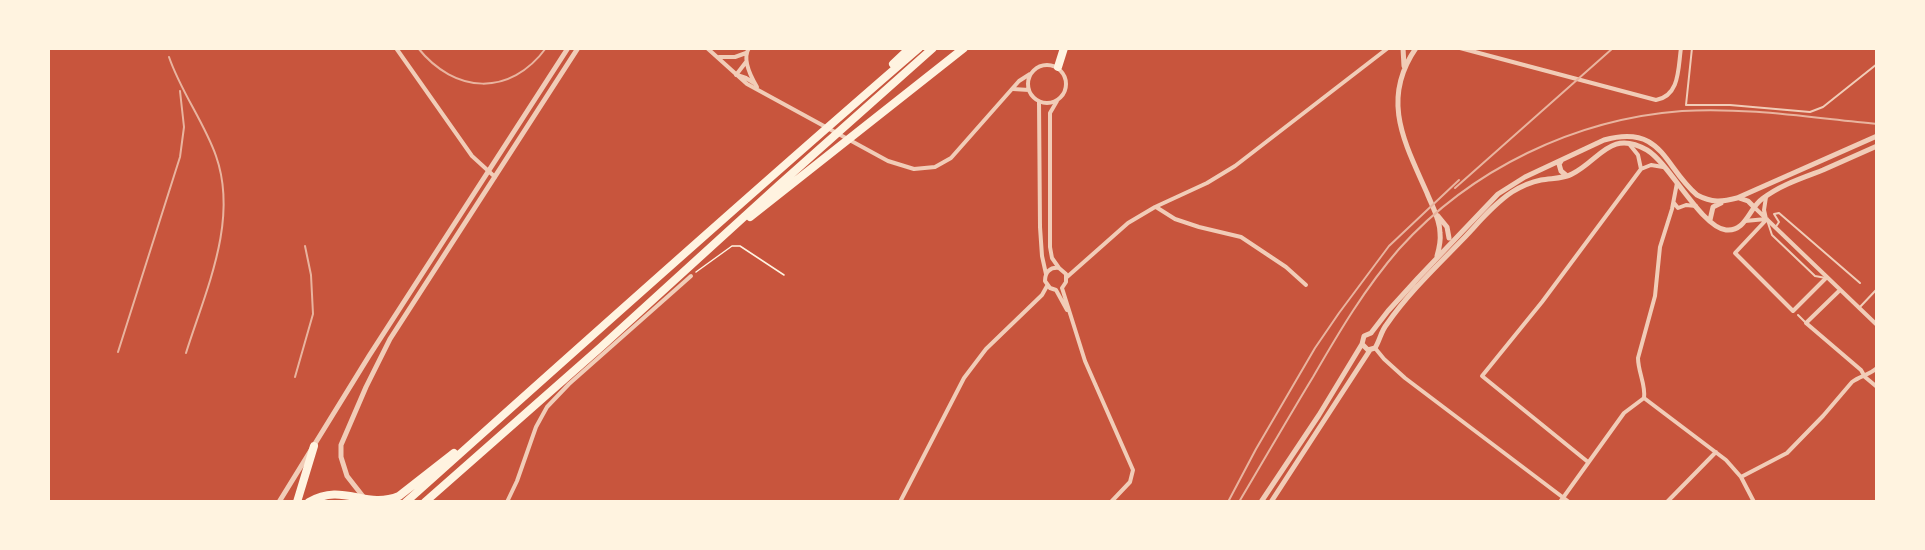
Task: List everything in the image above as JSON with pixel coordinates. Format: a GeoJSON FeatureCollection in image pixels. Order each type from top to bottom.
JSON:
{"type":"FeatureCollection","features":[{"type":"Feature","properties":{"kind":"highway"},"geometry":{"type":"LineString","coordinates":[[856,101],[910,48]]}},
{"type":"Feature","properties":{"kind":"highway"},"geometry":{"type":"LineString","coordinates":[[406,502],[856,101],[919,48]]}},
{"type":"Feature","properties":{"kind":"highway"},"geometry":{"type":"LineString","coordinates":[[425,502],[933,48]]}},
{"type":"Feature","properties":{"kind":"highway"},"geometry":{"type":"LineString","coordinates":[[715,242],[779,195],[964,48]]}},
{"type":"Feature","properties":{"kind":"highway"},"geometry":{"type":"LineString","coordinates":[[1058,67],[1064,48]]}},
{"type":"Feature","properties":{"kind":"highway"},"geometry":{"type":"LineString","coordinates":[[309,502],[329,493],[375,501],[399,496],[510,410]]}},
{"type":"Feature","properties":{"kind":"highway"},"geometry":{"type":"LineString","coordinates":[[297,502],[314,446]]}},
{"type":"Feature","properties":{"kind":"street"},"geometry":{"type":"LineString","coordinates":[[396,48],[472,156],[495,177]]}},
{"type":"Feature","properties":{"kind":"street"},"geometry":{"type":"LineString","coordinates":[[279,502],[369,356],[568,48]]}},
{"type":"Feature","properties":{"kind":"street"},"geometry":{"type":"LineString","coordinates":[[369,502],[347,476],[341,457],[341,445],[375,366],[390,339],[578,48]]}},
{"type":"Feature","properties":{"kind":"street"},"geometry":{"type":"LineString","coordinates":[[707,48],[747,84],[756,86],[888,161],[914,169],[943,164],[958,152],[1012,88],[1044,64],[1058,67],[1066,78],[1067,84],[1066,91],[1050,113],[1051,253],[1054,263],[1059,268],[1072,271]]}},
{"type":"Feature","properties":{"kind":"street"},"geometry":{"type":"LineString","coordinates":[[1056,290],[1066,284],[1067,277],[1072,271],[1128,223],[1155,207],[1207,183],[1235,166],[1388,48]]}},
{"type":"Feature","properties":{"kind":"street"},"geometry":{"type":"LineString","coordinates":[[1404,68],[1414,48],[1403,48],[1404,68],[1398,103],[1399,123],[1406,146],[1440,222],[1437,258]]}},
{"type":"Feature","properties":{"kind":"street"},"geometry":{"type":"LineString","coordinates":[[1460,48],[1656,100],[1669,94],[1676,83],[1681,48]]}},
{"type":"Feature","properties":{"kind":"street"},"geometry":{"type":"LineString","coordinates":[[718,57],[735,57],[748,50]]}},
{"type":"Feature","properties":{"kind":"street"},"geometry":{"type":"LineString","coordinates":[[748,50],[747,61],[756,86]]}},
{"type":"Feature","properties":{"kind":"street"},"geometry":{"type":"LineString","coordinates":[[736,75],[747,61]]}},
{"type":"Feature","properties":{"kind":"street"},"geometry":{"type":"LineString","coordinates":[[1030,74],[1029,90],[1034,98],[1051,103],[1057,101]]}},
{"type":"Feature","properties":{"kind":"street"},"geometry":{"type":"LineString","coordinates":[[1012,88],[1029,90]]}},
{"type":"Feature","properties":{"kind":"street"},"geometry":{"type":"LineString","coordinates":[[900,502],[964,378],[986,349],[1042,295],[1047,286],[1040,227],[1039,101]]}},
{"type":"Feature","properties":{"kind":"street"},"geometry":{"type":"LineString","coordinates":[[1710,221],[1713,207],[1720,203],[1763,187],[1877,136]]}},
{"type":"Feature","properties":{"kind":"street"},"geometry":{"type":"LineString","coordinates":[[1271,502],[1396,312],[1462,230],[1498,194],[1526,177],[1590,146],[1617,137],[1630,137],[1645,140],[1662,151],[1697,195],[1720,203]]}},
{"type":"Feature","properties":{"kind":"street"},"geometry":{"type":"LineString","coordinates":[[1629,144],[1638,155],[1641,169]]}},
{"type":"Feature","properties":{"kind":"street"},"geometry":{"type":"LineString","coordinates":[[1261,502],[1319,415],[1362,344],[1364,336],[1371,333],[1388,311],[1453,241],[1511,193],[1539,180],[1567,176],[1581,168],[1608,146],[1629,144],[1648,151],[1665,167],[1710,221],[1724,230],[1733,230],[1746,221],[1754,206],[1774,190],[1877,146]]}},
{"type":"Feature","properties":{"kind":"street"},"geometry":{"type":"LineString","coordinates":[[1562,160],[1559,164],[1560,168],[1567,176]]}},
{"type":"Feature","properties":{"kind":"street"},"geometry":{"type":"LineString","coordinates":[[1588,462],[1482,376],[1542,302],[1641,169],[1651,165],[1665,167]]}},
{"type":"Feature","properties":{"kind":"street"},"geometry":{"type":"LineString","coordinates":[[1562,500],[1624,413],[1644,398],[1645,391],[1638,368],[1638,358],[1655,296],[1660,247],[1677,183]]}},
{"type":"Feature","properties":{"kind":"street"},"geometry":{"type":"LineString","coordinates":[[1766,196],[1764,210],[1767,220]]}},
{"type":"Feature","properties":{"kind":"street"},"geometry":{"type":"LineString","coordinates":[[1737,198],[1743,198],[1754,206],[1877,325]]}},
{"type":"Feature","properties":{"kind":"street"},"geometry":{"type":"LineString","coordinates":[[1673,202],[1675,207],[1686,205],[1697,207]]}},
{"type":"Feature","properties":{"kind":"street"},"geometry":{"type":"LineString","coordinates":[[1155,207],[1175,219],[1241,237],[1287,267],[1306,285]]}},
{"type":"Feature","properties":{"kind":"street"},"geometry":{"type":"LineString","coordinates":[[1746,221],[1767,220]]}},
{"type":"Feature","properties":{"kind":"street"},"geometry":{"type":"LineString","coordinates":[[1767,220],[1735,254],[1793,311],[1827,278]]}},
{"type":"Feature","properties":{"kind":"street"},"geometry":{"type":"LineString","coordinates":[[1440,222],[1447,227],[1462,230]]}},
{"type":"Feature","properties":{"kind":"street"},"geometry":{"type":"LineString","coordinates":[[1447,227],[1453,241]]}},
{"type":"Feature","properties":{"kind":"street"},"geometry":{"type":"LineString","coordinates":[[1441,231],[1453,241]]}},
{"type":"Feature","properties":{"kind":"street"},"geometry":{"type":"LineString","coordinates":[[1046,274],[1051,269],[1059,268]]}},
{"type":"Feature","properties":{"kind":"street"},"geometry":{"type":"LineString","coordinates":[[1064,271],[1067,277]]}},
{"type":"Feature","properties":{"kind":"street"},"geometry":{"type":"LineString","coordinates":[[507,502],[536,427],[547,407],[569,384],[691,276]]}},
{"type":"Feature","properties":{"kind":"street"},"geometry":{"type":"LineString","coordinates":[[1047,286],[1056,290],[1068,310]]}},
{"type":"Feature","properties":{"kind":"street"},"geometry":{"type":"LineString","coordinates":[[1062,288],[1085,361],[1134,470],[1130,482],[1112,502]]}},
{"type":"Feature","properties":{"kind":"street"},"geometry":{"type":"LineString","coordinates":[[1840,290],[1806,323],[1861,370],[1864,377],[1877,387]]}},
{"type":"Feature","properties":{"kind":"street"},"geometry":{"type":"LineString","coordinates":[[1371,333],[1378,339]]}},
{"type":"Feature","properties":{"kind":"street"},"geometry":{"type":"LineString","coordinates":[[1362,344],[1366,349],[1373,349],[1406,378],[1562,500],[1569,502]]}},
{"type":"Feature","properties":{"kind":"street"},"geometry":{"type":"LineString","coordinates":[[1741,477],[1786,453],[1823,416],[1852,382],[1877,368]]}},
{"type":"Feature","properties":{"kind":"street"},"geometry":{"type":"LineString","coordinates":[[1644,398],[1725,460],[1741,477],[1754,502]]}},
{"type":"Feature","properties":{"kind":"street"},"geometry":{"type":"LineString","coordinates":[[1667,502],[1716,452]]}},
{"type":"Feature","properties":{"kind":"lane"},"geometry":{"type":"LineString","coordinates":[[1692,48],[1686,105],[1730,105],[1810,112],[1823,107],[1877,64]]}},
{"type":"Feature","properties":{"kind":"lane"},"geometry":{"type":"LineString","coordinates":[[1775,228],[1780,223],[1774,214],[1778,213],[1860,283]]}},
{"type":"Feature","properties":{"kind":"lane"},"geometry":{"type":"LineString","coordinates":[[1767,220],[1772,235],[1815,276],[1827,278]]}},
{"type":"Feature","properties":{"kind":"lane"},"geometry":{"type":"LineString","coordinates":[[1859,308],[1877,289]]}},
{"type":"Feature","properties":{"kind":"lane"},"geometry":{"type":"LineString","coordinates":[[1798,315],[1806,323]]}},
{"type":"Feature","properties":{"kind":"path"},"geometry":{"type":"LineString","coordinates":[[691,276],[732,246],[740,246],[784,275]]}},
{"type":"Feature","properties":{"kind":"railway"},"geometry":{"type":"LineString","coordinates":[[418,48],[433,63],[449,74],[465,81],[482,84],[499,82],[516,75],[532,64],[546,48]]}},
{"type":"Feature","properties":{"kind":"railway"},"geometry":{"type":"LineString","coordinates":[[1455,188],[1613,48]]}},
{"type":"Feature","properties":{"kind":"railway"},"geometry":{"type":"LineString","coordinates":[[169,57],[216,156],[222,181],[224,206],[217,256],[186,353]]}},
{"type":"Feature","properties":{"kind":"railway"},"geometry":{"type":"LineString","coordinates":[[118,352],[180,157],[184,127],[180,91]]}},
{"type":"Feature","properties":{"kind":"railway"},"geometry":{"type":"LineString","coordinates":[[1239,502],[1343,327],[1375,279],[1399,249],[1427,220],[1492,172],[1564,137],[1642,116],[1682,111],[1731,110],[1877,124]]}},
{"type":"Feature","properties":{"kind":"railway"},"geometry":{"type":"LineString","coordinates":[[1228,502],[1315,348],[1339,313],[1389,246],[1459,180]]}},
{"type":"Feature","properties":{"kind":"railway"},"geometry":{"type":"LineString","coordinates":[[295,377],[313,314],[311,275],[305,246]]}}]}
